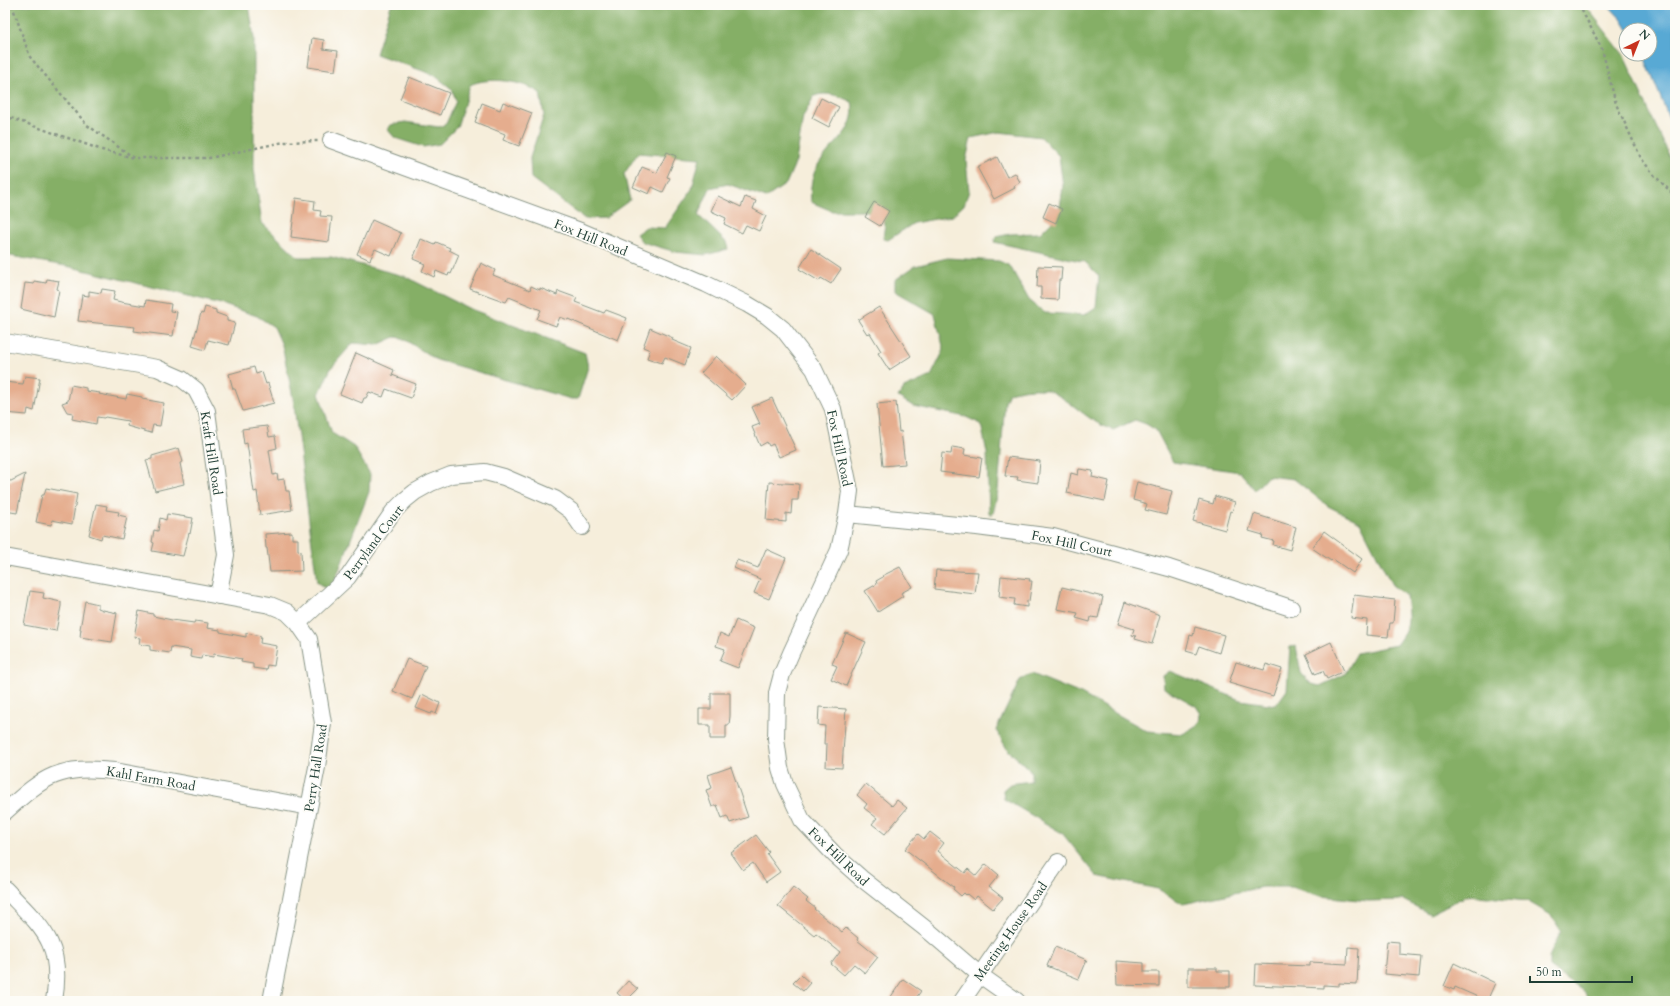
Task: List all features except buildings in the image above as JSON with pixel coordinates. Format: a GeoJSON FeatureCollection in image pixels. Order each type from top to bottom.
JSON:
{"type":"FeatureCollection","features":[{"type":"Feature","properties":{"kind":"street","name":"Fox Hill Road"},"geometry":{"type":"LineString","coordinates":[[331,140],[582,232],[706,284],[747,304],[767,316],[783,329],[814,369],[833,409],[850,491],[847,514],[839,550],[799,633],[782,674],[777,700],[776,739],[780,768],[802,820],[815,835],[861,878],[931,933],[980,975],[1017,1001]]}},
{"type":"Feature","properties":{"kind":"street","name":"Kraft Hill Road"},"geometry":{"type":"LineString","coordinates":[[5,342],[157,368],[182,379],[196,390],[207,411],[226,555],[218,596]]}},
{"type":"Feature","properties":{"kind":"street","name":"Perryland Court"},"geometry":{"type":"LineString","coordinates":[[298,623],[348,577],[393,512],[405,500],[415,492],[431,483],[451,475],[485,472],[504,477],[555,499],[571,511],[582,527]]}},
{"type":"Feature","properties":{"kind":"street","name":"Fox Hill Court"},"geometry":{"type":"LineString","coordinates":[[847,514],[977,527],[1053,537],[1162,566],[1291,608]]}},
{"type":"Feature","properties":{"kind":"street","name":"Perry Hall Road"},"geometry":{"type":"LineString","coordinates":[[5,556],[270,605],[287,612],[298,623],[309,639],[323,723],[309,807],[271,1001]]}},
{"type":"Feature","properties":{"kind":"street","name":"Kahl Farm Road"},"geometry":{"type":"LineString","coordinates":[[5,812],[46,778],[62,771],[93,768],[309,807]]}},
{"type":"Feature","properties":{"kind":"street","name":"Meeting House Road"},"geometry":{"type":"LineString","coordinates":[[962,1001],[1058,862]]}},
{"type":"Feature","properties":{"kind":"street"},"geometry":{"type":"LineString","coordinates":[[5,889],[49,938],[56,965],[57,981],[54,1001]]}},
{"type":"Feature","properties":{"kind":"path"},"geometry":{"type":"LineString","coordinates":[[12,5],[30,58],[87,125],[135,158]]}},
{"type":"Feature","properties":{"kind":"path"},"geometry":{"type":"LineString","coordinates":[[1579,5],[1602,49],[1616,104],[1641,158],[1654,175],[1675,196]]}},
{"type":"Feature","properties":{"kind":"path"},"geometry":{"type":"LineString","coordinates":[[5,116],[105,151],[135,158],[208,158],[284,142],[331,140]]}},
{"type":"Feature","properties":{"kind":"green space"},"geometry":{"type":"Polygon","coordinates":[[[5,5],[249,5],[254,38],[254,169],[262,223],[298,257],[331,257],[404,276],[468,308],[585,353],[588,367],[578,399],[571,399],[437,360],[402,338],[395,337],[377,345],[353,343],[331,368],[319,394],[332,433],[354,447],[370,474],[369,492],[334,583],[326,589],[317,582],[293,398],[282,345],[274,327],[257,316],[221,304],[71,267],[5,255],[5,5]]]}},
{"type":"Feature","properties":{"kind":"green space"},"geometry":{"type":"Polygon","coordinates":[[[391,5],[1585,5],[1618,48],[1618,62],[1627,62],[1675,168],[1675,1001],[1590,1001],[1584,991],[1549,967],[1549,957],[1561,931],[1551,915],[1527,901],[1468,895],[1430,914],[1403,900],[1368,901],[1321,896],[1291,887],[1262,887],[1183,904],[1158,889],[1097,876],[1062,833],[1004,799],[1003,790],[1010,784],[1031,781],[1031,771],[1007,749],[996,730],[1020,680],[1032,674],[1081,694],[1147,731],[1183,734],[1200,723],[1201,714],[1196,706],[1164,688],[1163,676],[1170,671],[1240,700],[1276,705],[1287,690],[1290,647],[1296,646],[1301,673],[1311,684],[1320,686],[1345,674],[1357,653],[1396,645],[1407,627],[1408,622],[1406,596],[1392,585],[1360,522],[1328,506],[1294,479],[1268,476],[1255,490],[1240,472],[1173,462],[1156,430],[1146,424],[1135,420],[1113,430],[1097,423],[1052,392],[1042,389],[1025,390],[1009,393],[1005,402],[998,491],[993,514],[989,514],[987,453],[981,424],[966,417],[913,406],[898,397],[904,388],[931,376],[944,350],[935,314],[895,291],[895,280],[915,266],[947,258],[999,261],[1010,266],[1029,300],[1045,313],[1084,315],[1096,307],[1099,276],[1085,262],[994,242],[996,237],[1010,234],[1040,233],[1059,214],[1063,186],[1059,156],[1041,137],[999,132],[971,138],[966,160],[969,191],[964,205],[952,216],[914,223],[888,240],[883,239],[885,223],[880,215],[866,211],[832,211],[811,202],[812,183],[818,165],[847,129],[853,112],[852,102],[843,98],[829,94],[814,96],[803,117],[796,161],[786,184],[766,198],[728,184],[710,188],[698,215],[726,242],[728,249],[706,255],[676,252],[642,242],[636,234],[646,227],[665,228],[692,189],[700,158],[638,153],[624,174],[630,200],[605,218],[585,219],[531,178],[530,158],[544,115],[540,93],[525,85],[506,81],[486,81],[470,85],[457,127],[440,144],[423,147],[395,138],[388,130],[390,125],[405,122],[439,127],[446,124],[456,101],[452,89],[434,75],[376,54],[391,5]]]}},
{"type":"Feature","properties":{"kind":"water"},"geometry":{"type":"Polygon","coordinates":[[[1608,5],[1675,5],[1675,133],[1646,62],[1658,62],[1658,22],[1623,22],[1608,5]]]}}]}
